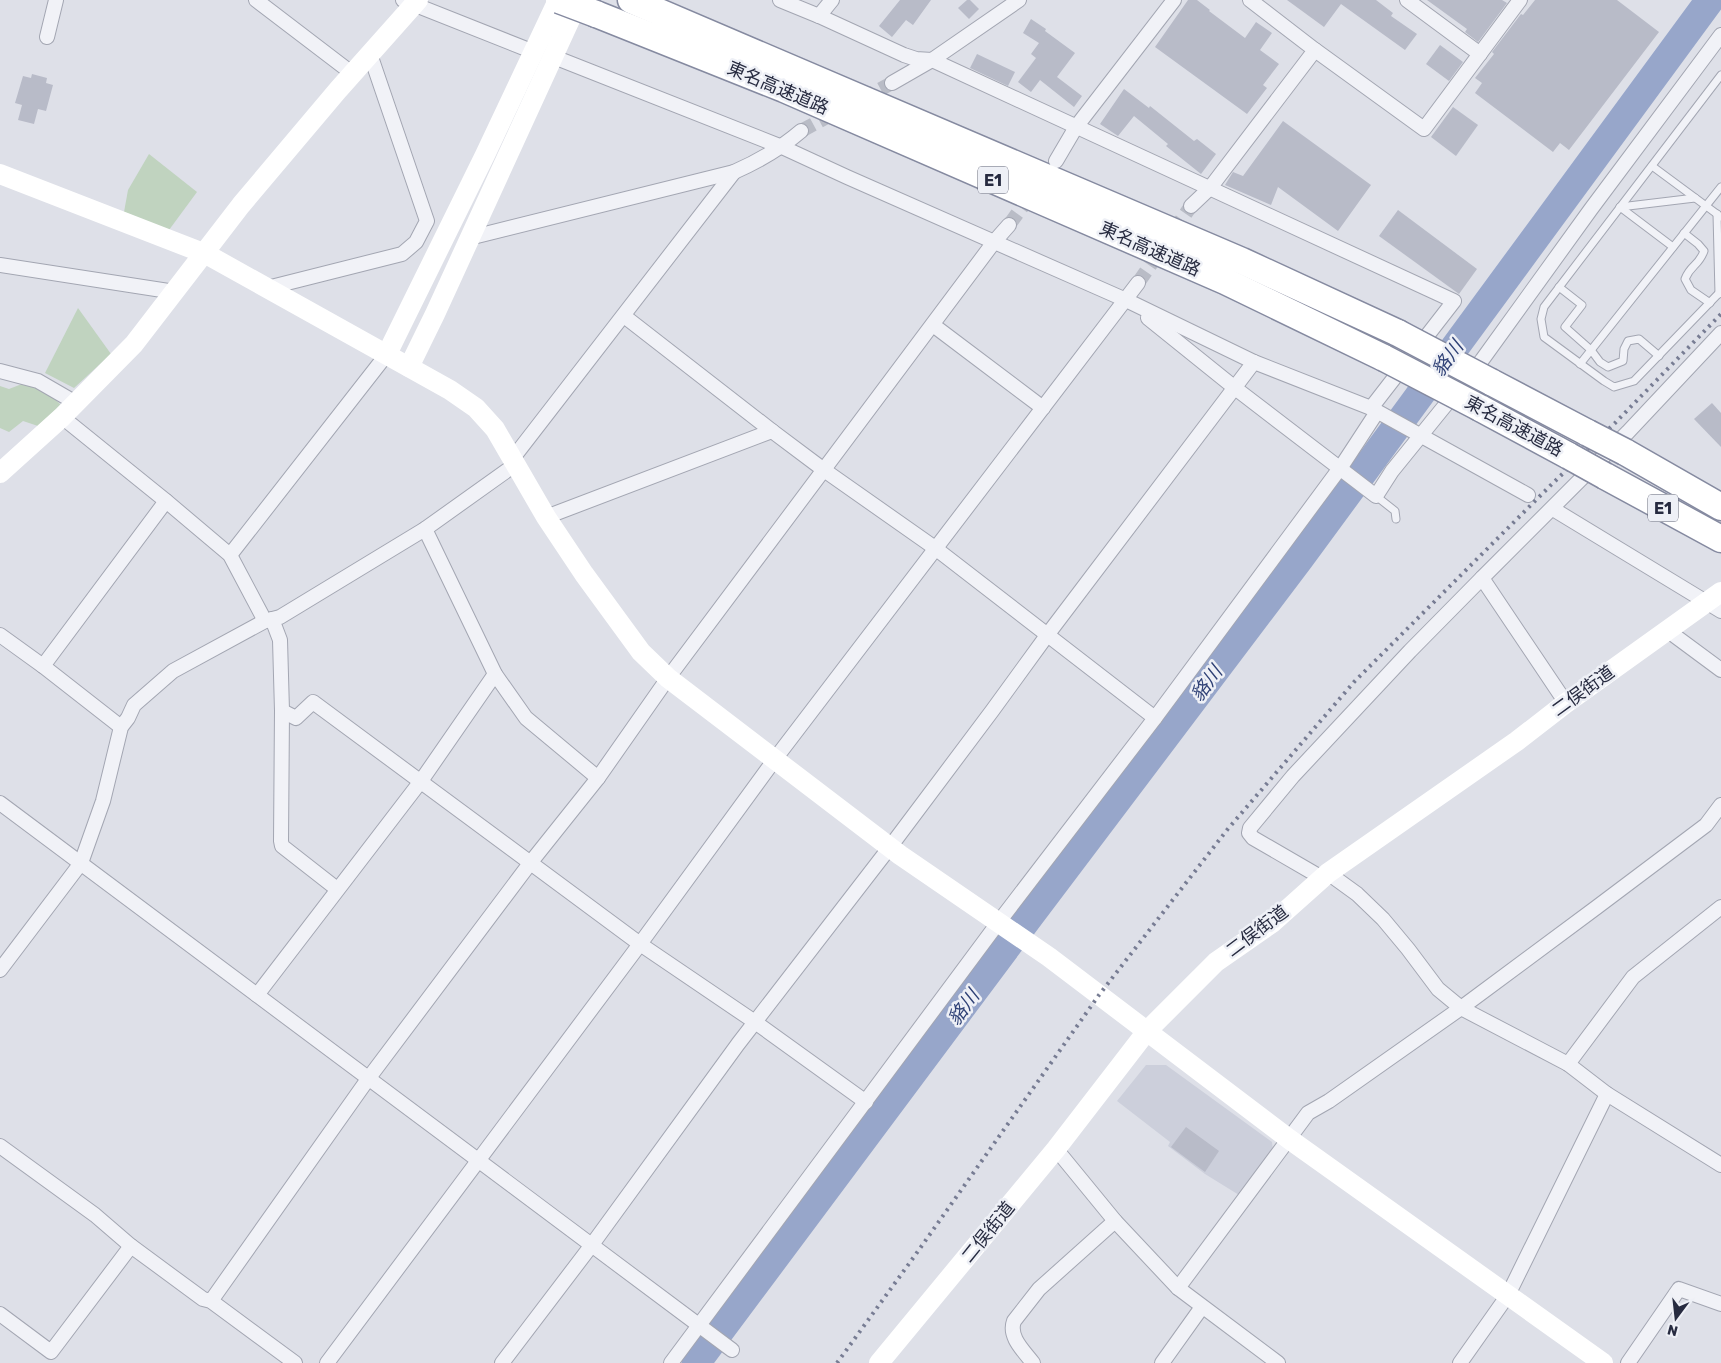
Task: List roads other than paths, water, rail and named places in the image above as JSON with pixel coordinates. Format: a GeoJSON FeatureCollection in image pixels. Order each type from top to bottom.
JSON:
{"type":"FeatureCollection","features":[{"type":"Feature","properties":{"kind":"highway","name":"東名高速道路"},"geometry":{"type":"LineString","coordinates":[[559,0],[587,7],[802,97],[1216,277],[1384,358],[1569,456],[1721,540]]}},
{"type":"Feature","properties":{"kind":"highway","name":"東名高速道路"},"geometry":{"type":"LineString","coordinates":[[631,0],[1242,261],[1398,333],[1625,452],[1721,505]]}},
{"type":"Feature","properties":{"kind":"street"},"geometry":{"type":"LineString","coordinates":[[47,37],[56,0]]}},
{"type":"Feature","properties":{"kind":"street"},"geometry":{"type":"LineString","coordinates":[[256,0],[353,74]]}},
{"type":"Feature","properties":{"kind":"street"},"geometry":{"type":"LineString","coordinates":[[230,555],[387,354],[559,0]]}},
{"type":"Feature","properties":{"kind":"street"},"geometry":{"type":"LineString","coordinates":[[671,1363],[1340,468],[1376,411],[1454,301],[932,60],[916,59],[904,55],[780,0]]}},
{"type":"Feature","properties":{"kind":"street"},"geometry":{"type":"LineString","coordinates":[[819,16],[832,0]]}},
{"type":"Feature","properties":{"kind":"street"},"geometry":{"type":"LineString","coordinates":[[892,83],[932,60],[1019,0]]}},
{"type":"Feature","properties":{"kind":"street"},"geometry":{"type":"LineString","coordinates":[[1056,161],[1076,127],[1174,0]]}},
{"type":"Feature","properties":{"kind":"street"},"geometry":{"type":"LineString","coordinates":[[1250,0],[1424,129],[1520,0]]}},
{"type":"Feature","properties":{"kind":"street"},"geometry":{"type":"LineString","coordinates":[[1407,0],[1480,54]]}},
{"type":"Feature","properties":{"kind":"street"},"geometry":{"type":"LineString","coordinates":[[0,473],[62,417],[134,344],[206,254],[241,205],[412,2],[534,52]]}},
{"type":"Feature","properties":{"kind":"street"},"geometry":{"type":"LineString","coordinates":[[409,367],[554,57],[587,7]]}},
{"type":"Feature","properties":{"kind":"street"},"geometry":{"type":"LineString","coordinates":[[1130,303],[1235,388],[1374,494],[1482,360],[1591,209],[1721,35]]}},
{"type":"Feature","properties":{"kind":"street"},"geometry":{"type":"LineString","coordinates":[[1191,206],[1210,188],[1315,50]]}},
{"type":"Feature","properties":{"kind":"street"},"geometry":{"type":"LineString","coordinates":[[267,288],[402,254],[416,242],[427,221],[370,54]]}},
{"type":"Feature","properties":{"kind":"street"},"geometry":{"type":"LineString","coordinates":[[554,57],[782,147],[1130,303],[1254,362],[1376,411],[1528,495]]}},
{"type":"Feature","properties":{"kind":"street"},"geometry":{"type":"LineString","coordinates":[[469,238],[734,172],[782,147],[801,131]]}},
{"type":"Feature","properties":{"kind":"street"},"geometry":{"type":"LineString","coordinates":[[0,970],[65,882],[81,864],[103,801],[121,727],[134,705],[173,671],[269,620],[280,617],[425,530],[514,461],[734,172]]}},
{"type":"Feature","properties":{"kind":"street"},"geometry":{"type":"LineString","coordinates":[[0,174],[206,254],[387,354],[450,390],[476,408],[495,429],[546,517],[621,626],[641,652],[668,678],[890,847],[1000,925],[1032,945],[1289,1138],[1602,1363]]}},
{"type":"Feature","properties":{"kind":"street"},"geometry":{"type":"LineString","coordinates":[[211,1301],[368,1079],[531,862],[598,778],[668,678],[994,242],[1009,225]]}},
{"type":"Feature","properties":{"kind":"street"},"geometry":{"type":"LineString","coordinates":[[0,265],[175,292]]}},
{"type":"Feature","properties":{"kind":"street"},"geometry":{"type":"LineString","coordinates":[[327,1363],[640,944],[775,759],[1043,408],[1130,303],[1138,283]]}},
{"type":"Feature","properties":{"kind":"street"},"geometry":{"type":"LineString","coordinates":[[624,316],[824,470],[935,548],[1155,718]]}},
{"type":"Feature","properties":{"kind":"street"},"geometry":{"type":"LineString","coordinates":[[933,325],[1043,408]]}},
{"type":"Feature","properties":{"kind":"street"},"geometry":{"type":"LineString","coordinates":[[1721,333],[1553,509],[1410,651],[1294,776],[1250,828],[1249,833],[1253,838],[1357,894],[1383,919],[1438,990],[1461,1008],[1568,1064],[1608,1094],[1721,1165]]}},
{"type":"Feature","properties":{"kind":"street"},"geometry":{"type":"LineString","coordinates":[[502,1363],[591,1246],[755,1022],[890,847],[1254,362]]}},
{"type":"Feature","properties":{"kind":"street"},"geometry":{"type":"LineString","coordinates":[[0,371],[38,381],[76,403]]}},
{"type":"Feature","properties":{"kind":"street"},"geometry":{"type":"LineString","coordinates":[[62,417],[230,555],[269,620],[280,640],[282,846],[338,889]]}},
{"type":"Feature","properties":{"kind":"street"},"geometry":{"type":"LineString","coordinates":[[546,517],[772,430]]}},
{"type":"Feature","properties":{"kind":"street"},"geometry":{"type":"LineString","coordinates":[[43,666],[166,501]]}},
{"type":"Feature","properties":{"kind":"street"},"geometry":{"type":"LineString","coordinates":[[1553,509],[1716,602]]}},
{"type":"Feature","properties":{"kind":"street"},"geometry":{"type":"LineString","coordinates":[[425,530],[495,674],[526,718],[598,778]]}},
{"type":"Feature","properties":{"kind":"street"},"geometry":{"type":"LineString","coordinates":[[1482,578],[1566,703]]}},
{"type":"Feature","properties":{"kind":"street","name":"二俣街道"},"geometry":{"type":"LineString","coordinates":[[879,1363],[1056,1149],[1147,1031],[1216,962],[1272,923],[1325,876],[1517,741],[1667,630],[1716,602]]}},
{"type":"Feature","properties":{"kind":"street"},"geometry":{"type":"LineString","coordinates":[[1667,630],[1721,670]]}},
{"type":"Feature","properties":{"kind":"street"},"geometry":{"type":"LineString","coordinates":[[0,635],[121,727]]}},
{"type":"Feature","properties":{"kind":"street"},"geometry":{"type":"LineString","coordinates":[[257,995],[421,781],[495,674]]}},
{"type":"Feature","properties":{"kind":"street"},"geometry":{"type":"LineString","coordinates":[[282,711],[296,718],[312,702],[640,944],[755,1022],[866,1102]]}},
{"type":"Feature","properties":{"kind":"street"},"geometry":{"type":"LineString","coordinates":[[0,803],[732,1350]]}},
{"type":"Feature","properties":{"kind":"street"},"geometry":{"type":"LineString","coordinates":[[1178,1288],[1308,1113],[1329,1101],[1461,1008],[1706,825],[1721,805]]}},
{"type":"Feature","properties":{"kind":"street"},"geometry":{"type":"LineString","coordinates":[[1568,1064],[1634,977],[1721,907]]}},
{"type":"Feature","properties":{"kind":"street"},"geometry":{"type":"LineString","coordinates":[[1460,1363],[1508,1295],[1608,1094]]}},
{"type":"Feature","properties":{"kind":"street"},"geometry":{"type":"LineString","coordinates":[[0,1146],[95,1215],[131,1246],[203,1299],[211,1301],[295,1363]]}},
{"type":"Feature","properties":{"kind":"street"},"geometry":{"type":"LineString","coordinates":[[1056,1149],[1115,1221],[1178,1288],[1278,1363]]}},
{"type":"Feature","properties":{"kind":"street"},"geometry":{"type":"LineString","coordinates":[[1033,1363],[1013,1334],[1012,1326],[1014,1321],[1039,1289],[1115,1221]]}},
{"type":"Feature","properties":{"kind":"street"},"geometry":{"type":"LineString","coordinates":[[0,1314],[51,1352],[131,1246]]}},
{"type":"Feature","properties":{"kind":"street"},"geometry":{"type":"LineString","coordinates":[[1628,1363],[1679,1289],[1721,1304]]}},
{"type":"Feature","properties":{"kind":"street"},"geometry":{"type":"LineString","coordinates":[[1162,1363],[1202,1307]]}},
{"type":"Feature","properties":{"kind":"lane"},"geometry":{"type":"LineString","coordinates":[[1652,166],[1719,215],[1720,292],[1634,381],[1614,387],[1544,337],[1541,319],[1544,306],[1721,76]]}},
{"type":"Feature","properties":{"kind":"lane"},"geometry":{"type":"LineString","coordinates":[[1580,364],[1721,186]]}},
{"type":"Feature","properties":{"kind":"lane"},"geometry":{"type":"LineString","coordinates":[[1620,208],[1695,198]]}},
{"type":"Feature","properties":{"kind":"lane"},"geometry":{"type":"LineString","coordinates":[[1620,208],[1673,247]]}},
{"type":"Feature","properties":{"kind":"lane"},"geometry":{"type":"LineString","coordinates":[[1684,233],[1704,251],[1700,262],[1689,269],[1685,279],[1691,290],[1710,303]]}},
{"type":"Feature","properties":{"kind":"lane"},"geometry":{"type":"LineString","coordinates":[[1559,287],[1582,305],[1565,327],[1591,350],[1600,362],[1608,367],[1623,360],[1624,349],[1628,341],[1639,340],[1659,356]]}},
{"type":"Feature","properties":{"kind":"lane"},"geometry":{"type":"LineString","coordinates":[[1374,494],[1391,506],[1395,511],[1396,519]]}},
{"type":"Feature","properties":{"kind":"lane"},"geometry":{"type":"LineString","coordinates":[[1665,509],[1721,548]]}},
{"type":"Feature","properties":{"kind":"waterway","name":"貉川"},"geometry":{"type":"LineString","coordinates":[[696,1363],[1031,914],[1300,558],[1710,0]]}},
{"type":"Feature","properties":{"kind":"tunnel"},"geometry":{"type":"LineString","coordinates":[[862,99],[892,83]]}},
{"type":"Feature","properties":{"kind":"tunnel"},"geometry":{"type":"LineString","coordinates":[[801,131],[838,111]]}},
{"type":"Feature","properties":{"kind":"tunnel"},"geometry":{"type":"LineString","coordinates":[[1009,225],[1033,192]]}},
{"type":"Feature","properties":{"kind":"tunnel"},"geometry":{"type":"LineString","coordinates":[[1138,283],[1191,206]]}},
{"type":"Feature","properties":{"kind":"railway"},"geometry":{"type":"LineString","coordinates":[[837,1363],[1099,995],[1227,830],[1354,682],[1615,423],[1721,314]]}}]}
